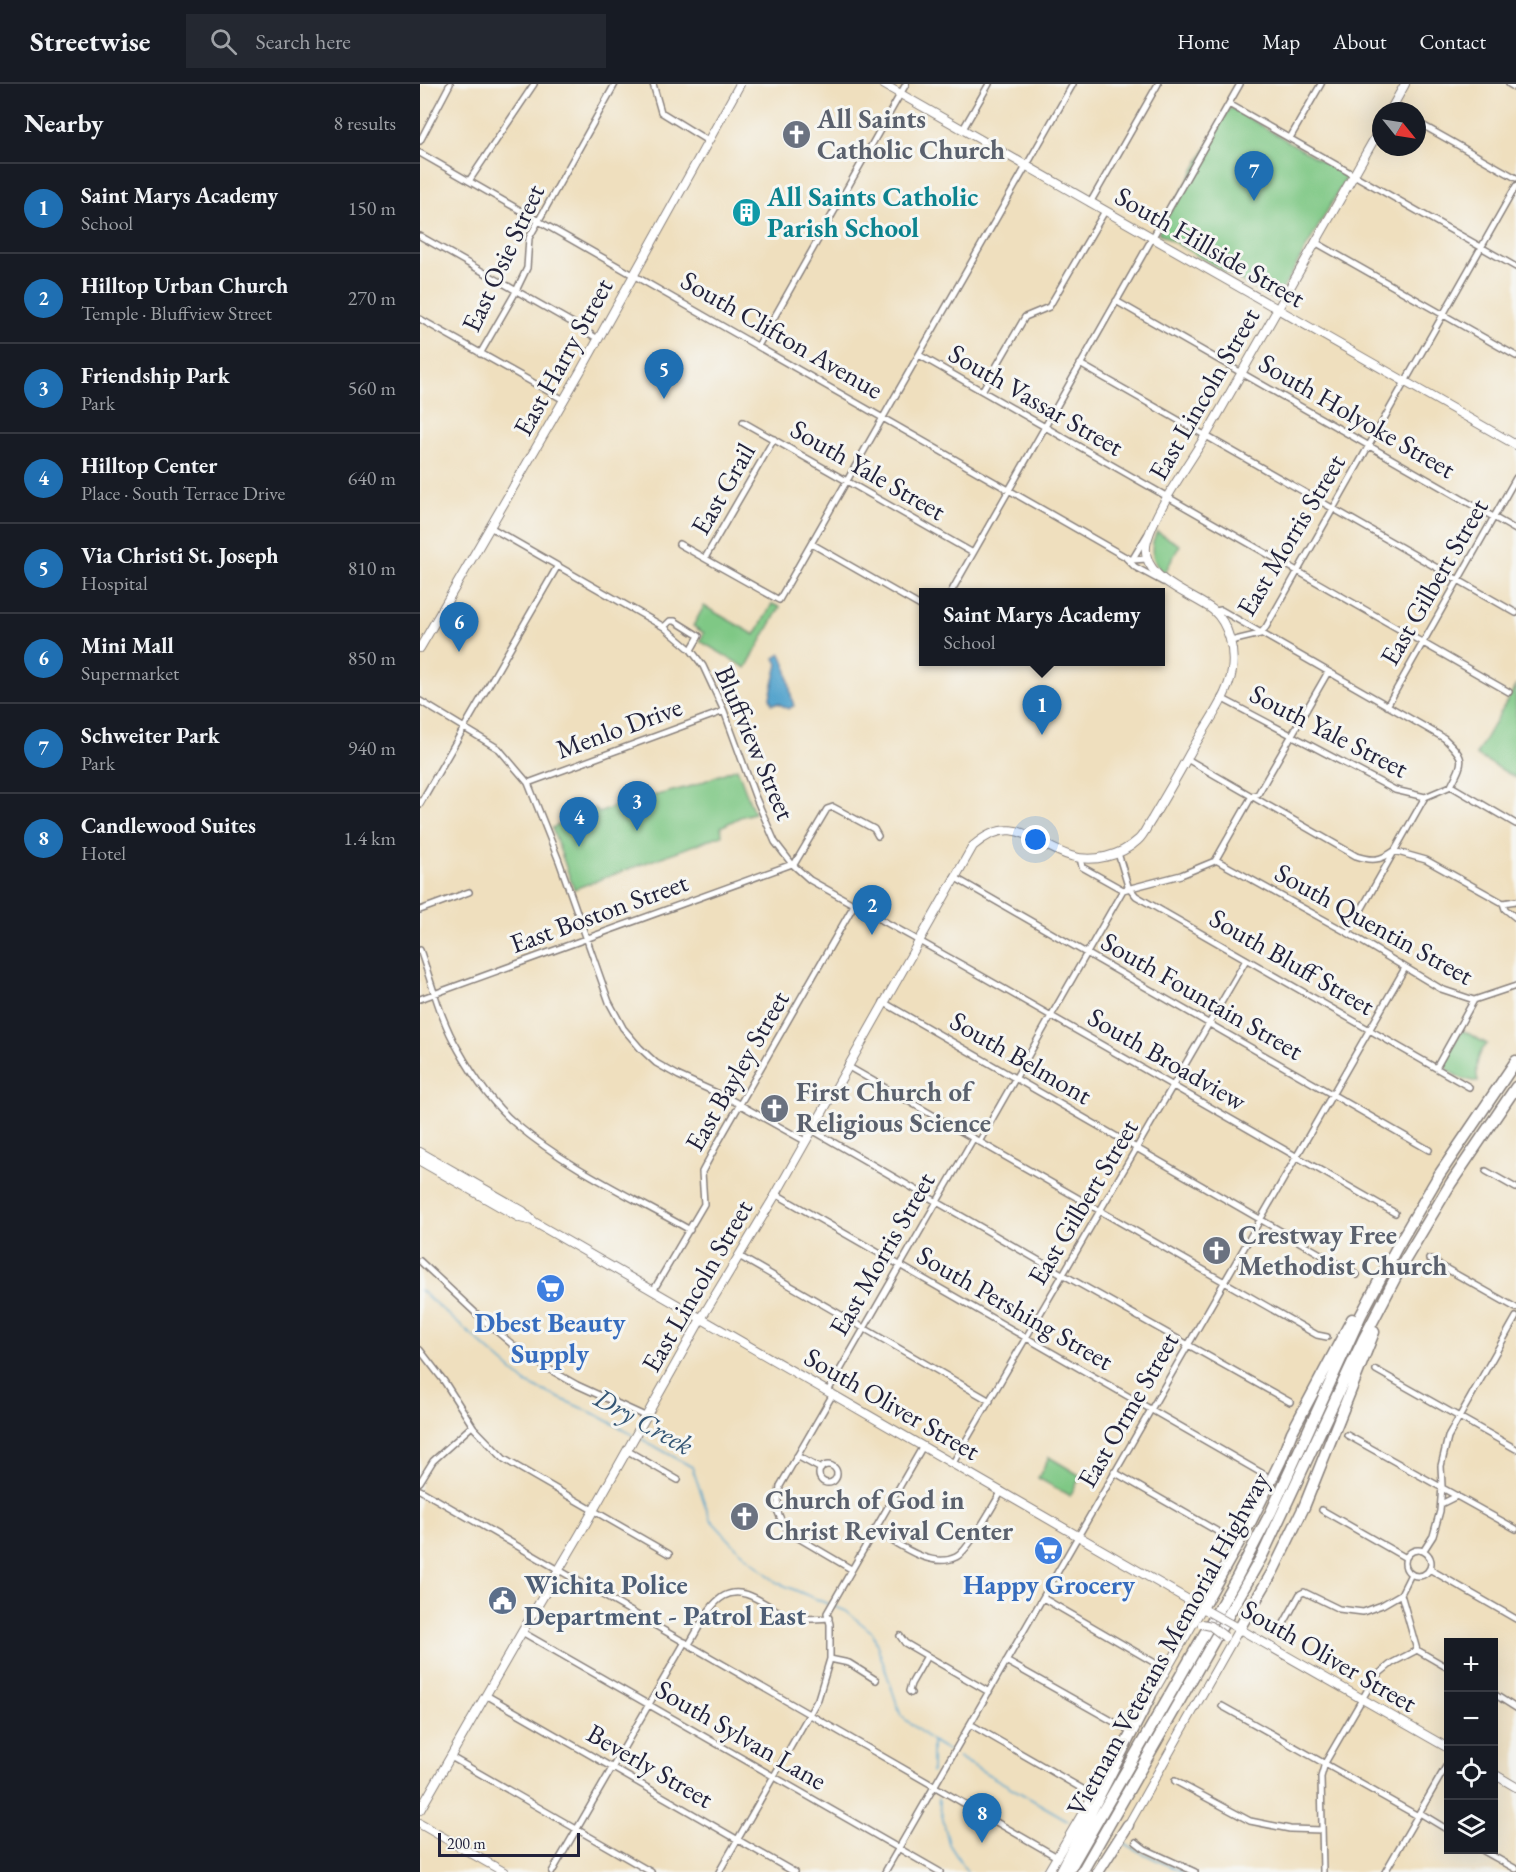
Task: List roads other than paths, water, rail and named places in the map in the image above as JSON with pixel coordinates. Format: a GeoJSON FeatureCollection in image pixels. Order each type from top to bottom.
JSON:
{"type":"FeatureCollection","features":[{"type":"Feature","properties":{"kind":"highway","name":"Vietnam Veterans Memorial Highway"},"geometry":{"type":"LineString","coordinates":[[1068,1872],[1236,1579],[1271,1512],[1377,1284],[1440,1175],[1516,1061]]}},
{"type":"Feature","properties":{"kind":"highway","name":"Vietnam Veterans Memorial Highway"},"geometry":{"type":"LineString","coordinates":[[1082,1872],[1262,1556],[1385,1297],[1429,1219],[1516,1087]]}},
{"type":"Feature","properties":{"kind":"highway"},"geometry":{"type":"LineString","coordinates":[[1206,1610],[1281,1460],[1292,1432],[1352,1319],[1377,1284]]}},
{"type":"Feature","properties":{"kind":"highway"},"geometry":{"type":"LineString","coordinates":[[1237,1628],[1282,1555],[1312,1490],[1373,1336],[1385,1297]]}},
{"type":"Feature","properties":{"kind":"highway"},"geometry":{"type":"LineString","coordinates":[[1060,1872],[1150,1697]]}},
{"type":"Feature","properties":{"kind":"highway"},"geometry":{"type":"LineString","coordinates":[[1100,1872],[1128,1825]]}},
{"type":"Feature","properties":{"kind":"main road","name":"East Harry Street"},"geometry":{"type":"LineString","coordinates":[[420,648],[564,400],[740,84]]}},
{"type":"Feature","properties":{"kind":"main road","name":"South Hillside Street"},"geometry":{"type":"LineString","coordinates":[[883,84],[1516,446]]}},
{"type":"Feature","properties":{"kind":"main road"},"geometry":{"type":"LineString","coordinates":[[1397,102],[1405,84]]}},
{"type":"Feature","properties":{"kind":"main road","name":"East Lincoln Street"},"geometry":{"type":"LineString","coordinates":[[1147,559],[1146,544],[1153,526],[1372,143]]}},
{"type":"Feature","properties":{"kind":"main road","name":"South Clifton Avenue"},"geometry":{"type":"LineString","coordinates":[[1147,559],[1163,580],[1215,611]]}},
{"type":"Feature","properties":{"kind":"main road"},"geometry":{"type":"LineString","coordinates":[[1215,611],[1231,642]]}},
{"type":"Feature","properties":{"kind":"main road","name":"East Morris Street"},"geometry":{"type":"LineString","coordinates":[[1080,858],[1093,859],[1118,853],[1139,840],[1221,698],[1232,674],[1234,657],[1231,642]]}},
{"type":"Feature","properties":{"kind":"main road","name":"East Lincoln Street"},"geometry":{"type":"LineString","coordinates":[[420,1810],[630,1447],[701,1319],[776,1194],[954,877],[974,846],[986,837],[1006,831],[1024,832],[1071,856],[1080,858]]}},
{"type":"Feature","properties":{"kind":"main road","name":"South Oliver Street"},"geometry":{"type":"LineString","coordinates":[[420,1152],[523,1211],[534,1222]]}},
{"type":"Feature","properties":{"kind":"main road","name":"South Oliver Street"},"geometry":{"type":"LineString","coordinates":[[420,1161],[520,1218],[534,1222],[1445,1746]]}},
{"type":"Feature","properties":{"kind":"main road"},"geometry":{"type":"LineString","coordinates":[[1048,1872],[1190,1630],[1206,1610]]}},
{"type":"Feature","properties":{"kind":"main road"},"geometry":{"type":"LineString","coordinates":[[1190,1630],[1202,1624],[1211,1626],[1225,1637],[1227,1652]]}},
{"type":"Feature","properties":{"kind":"main road"},"geometry":{"type":"LineString","coordinates":[[1128,1825],[1227,1652],[1237,1628]]}},
{"type":"Feature","properties":{"kind":"main road"},"geometry":{"type":"LineString","coordinates":[[1498,1776],[1516,1787]]}},
{"type":"Feature","properties":{"kind":"main road"},"geometry":{"type":"LineString","coordinates":[[420,1824],[504,1872]]}},
{"type":"Feature","properties":{"kind":"street"},"geometry":{"type":"LineString","coordinates":[[420,141],[450,84]]}},
{"type":"Feature","properties":{"kind":"street"},"geometry":{"type":"LineString","coordinates":[[469,181],[534,84]]}},
{"type":"Feature","properties":{"kind":"street","name":"East Osie Street"},"geometry":{"type":"LineString","coordinates":[[480,354],[527,268],[529,238],[538,220],[615,84]]}},
{"type":"Feature","properties":{"kind":"street"},"geometry":{"type":"LineString","coordinates":[[653,84],[661,112],[708,141]]}},
{"type":"Feature","properties":{"kind":"street"},"geometry":{"type":"LineString","coordinates":[[758,346],[906,84]]}},
{"type":"Feature","properties":{"kind":"street"},"geometry":{"type":"LineString","coordinates":[[963,129],[989,84]]}},
{"type":"Feature","properties":{"kind":"street"},"geometry":{"type":"LineString","coordinates":[[679,544],[779,600],[1073,84]]}},
{"type":"Feature","properties":{"kind":"street"},"geometry":{"type":"LineString","coordinates":[[1090,203],[1158,84]]}},
{"type":"Feature","properties":{"kind":"street"},"geometry":{"type":"LineString","coordinates":[[953,588],[1240,84]]}},
{"type":"Feature","properties":{"kind":"street"},"geometry":{"type":"LineString","coordinates":[[1290,138],[1322,84]]}},
{"type":"Feature","properties":{"kind":"street"},"geometry":{"type":"LineString","coordinates":[[1509,84],[1516,88]]}},
{"type":"Feature","properties":{"kind":"street"},"geometry":{"type":"LineString","coordinates":[[1229,104],[1516,267]]}},
{"type":"Feature","properties":{"kind":"street"},"geometry":{"type":"LineString","coordinates":[[1426,127],[1516,178]]}},
{"type":"Feature","properties":{"kind":"street","name":"South Clifton Avenue"},"geometry":{"type":"LineString","coordinates":[[420,153],[1009,489],[1122,555],[1151,577],[1171,585]]}},
{"type":"Feature","properties":{"kind":"street","name":"East Morris Street"},"geometry":{"type":"LineString","coordinates":[[1231,642],[1260,634],[1266,627],[1516,186]]}},
{"type":"Feature","properties":{"kind":"street"},"geometry":{"type":"LineString","coordinates":[[982,391],[1025,317],[1049,307],[1105,211]]}},
{"type":"Feature","properties":{"kind":"street"},"geometry":{"type":"LineString","coordinates":[[420,236],[598,339]]}},
{"type":"Feature","properties":{"kind":"street"},"geometry":{"type":"LineString","coordinates":[[1315,243],[1516,356]]}},
{"type":"Feature","properties":{"kind":"street","name":"South Holyoke Street"},"geometry":{"type":"LineString","coordinates":[[1116,301],[1516,530]]}},
{"type":"Feature","properties":{"kind":"street"},"geometry":{"type":"LineString","coordinates":[[420,319],[564,400]]}},
{"type":"Feature","properties":{"kind":"street","name":"South Vassar Street"},"geometry":{"type":"LineString","coordinates":[[919,355],[1509,692]]}},
{"type":"Feature","properties":{"kind":"street"},"geometry":{"type":"LineString","coordinates":[[1080,364],[1516,613]]}},
{"type":"Feature","properties":{"kind":"street","name":"South Yale Street"},"geometry":{"type":"LineString","coordinates":[[743,422],[973,553]]}},
{"type":"Feature","properties":{"kind":"street","name":"East Grail"},"geometry":{"type":"LineString","coordinates":[[705,558],[774,439]]}},
{"type":"Feature","properties":{"kind":"street","name":"East Gilbert Street"},"geometry":{"type":"LineString","coordinates":[[1387,706],[1516,478]]}},
{"type":"Feature","properties":{"kind":"street","name":"East Lincoln Street"},"geometry":{"type":"LineString","coordinates":[[1132,562],[1153,526]]}},
{"type":"Feature","properties":{"kind":"street","name":"Bluffview Street"},"geometry":{"type":"LineString","coordinates":[[490,527],[664,627],[691,650],[703,666],[724,711],[755,796],[775,842],[792,864],[810,880],[919,940]]}},
{"type":"Feature","properties":{"kind":"street"},"geometry":{"type":"LineString","coordinates":[[812,544],[919,605]]}},
{"type":"Feature","properties":{"kind":"street"},"geometry":{"type":"LineString","coordinates":[[1132,562],[1147,559]]}},
{"type":"Feature","properties":{"kind":"street"},"geometry":{"type":"LineString","coordinates":[[420,804],[557,567]]}},
{"type":"Feature","properties":{"kind":"street","name":"South Clifton Avenue"},"geometry":{"type":"LineString","coordinates":[[1215,611],[1221,610],[1255,628],[1260,634],[1444,738],[1459,752],[1461,766],[1451,786]]}},
{"type":"Feature","properties":{"kind":"street"},"geometry":{"type":"LineString","coordinates":[[664,627],[670,621],[675,621],[699,636],[691,650]]}},
{"type":"Feature","properties":{"kind":"street"},"geometry":{"type":"LineString","coordinates":[[1252,795],[1258,794],[1328,672]]}},
{"type":"Feature","properties":{"kind":"street","name":"South Yale Street"},"geometry":{"type":"LineString","coordinates":[[1221,698],[1395,790],[1425,797],[1451,786]]}},
{"type":"Feature","properties":{"kind":"street"},"geometry":{"type":"LineString","coordinates":[[420,701],[499,749],[528,783],[559,861],[609,1002],[623,1028],[640,1048],[656,1063],[679,1076],[740,1104],[805,1141]]}},
{"type":"Feature","properties":{"kind":"street","name":"Menlo Drive"},"geometry":{"type":"LineString","coordinates":[[528,783],[724,711]]}},
{"type":"Feature","properties":{"kind":"street"},"geometry":{"type":"LineString","coordinates":[[1187,759],[1356,856],[1370,860],[1384,859],[1394,851]]}},
{"type":"Feature","properties":{"kind":"street"},"geometry":{"type":"LineString","coordinates":[[1451,786],[1516,824]]}},
{"type":"Feature","properties":{"kind":"street"},"geometry":{"type":"LineString","coordinates":[[1080,858],[1082,867],[1123,890],[1181,875],[1216,860],[1252,795]]}},
{"type":"Feature","properties":{"kind":"street"},"geometry":{"type":"LineString","coordinates":[[1348,933],[1425,797]]}},
{"type":"Feature","properties":{"kind":"street"},"geometry":{"type":"LineString","coordinates":[[792,864],[795,863],[827,809],[833,807],[874,830],[878,836]]}},
{"type":"Feature","properties":{"kind":"street"},"geometry":{"type":"LineString","coordinates":[[1394,851],[1426,860],[1503,903],[1509,914],[1516,918]]}},
{"type":"Feature","properties":{"kind":"street"},"geometry":{"type":"LineString","coordinates":[[1118,853],[1130,888]]}},
{"type":"Feature","properties":{"kind":"street","name":"South Quentin Street"},"geometry":{"type":"LineString","coordinates":[[1216,860],[1348,933],[1441,989],[1474,1000],[1516,986]]}},
{"type":"Feature","properties":{"kind":"street","name":"East Boston Street"},"geometry":{"type":"LineString","coordinates":[[420,999],[792,864]]}},
{"type":"Feature","properties":{"kind":"street","name":"South Fountain Street"},"geometry":{"type":"LineString","coordinates":[[954,877],[1429,1150]]}},
{"type":"Feature","properties":{"kind":"street","name":"South Bluff Street"},"geometry":{"type":"LineString","coordinates":[[1130,888],[1136,896],[1469,1087]]}},
{"type":"Feature","properties":{"kind":"street","name":"East Morris Street"},"geometry":{"type":"LineString","coordinates":[[851,1569],[794,1536],[782,1522],[777,1510],[777,1494],[780,1486],[864,1328],[937,1201],[1015,1078],[1123,890]]}},
{"type":"Feature","properties":{"kind":"street"},"geometry":{"type":"LineString","coordinates":[[420,910],[469,892]]}},
{"type":"Feature","properties":{"kind":"street"},"geometry":{"type":"LineString","coordinates":[[1503,903],[1516,901]]}},
{"type":"Feature","properties":{"kind":"street","name":"East Bayley Street"},"geometry":{"type":"LineString","coordinates":[[653,1291],[704,1204],[702,1172],[854,905]]}},
{"type":"Feature","properties":{"kind":"street","name":"South Broadview"},"geometry":{"type":"LineString","coordinates":[[919,940],[1395,1213]]}},
{"type":"Feature","properties":{"kind":"street"},"geometry":{"type":"LineString","coordinates":[[420,950],[460,1053],[475,1076],[515,1123],[542,1144],[597,1178],[690,1230]]}},
{"type":"Feature","properties":{"kind":"street","name":"East Gilbert Street"},"geometry":{"type":"LineString","coordinates":[[953,1463],[1246,960]]}},
{"type":"Feature","properties":{"kind":"street","name":"East Orme Street"},"geometry":{"type":"LineString","coordinates":[[885,1872],[1405,968]]}},
{"type":"Feature","properties":{"kind":"street"},"geometry":{"type":"LineString","coordinates":[[1436,1068],[1474,1000]]}},
{"type":"Feature","properties":{"kind":"street","name":"South Belmont"},"geometry":{"type":"LineString","coordinates":[[884,1002],[1356,1275]]}},
{"type":"Feature","properties":{"kind":"street"},"geometry":{"type":"LineString","coordinates":[[847,1066],[1224,1283],[1317,1335],[1327,1337]]}},
{"type":"Feature","properties":{"kind":"street"},"geometry":{"type":"LineString","coordinates":[[812,1130],[1290,1402]]}},
{"type":"Feature","properties":{"kind":"street"},"geometry":{"type":"LineString","coordinates":[[1486,1171],[1516,1188]]}},
{"type":"Feature","properties":{"kind":"street","name":"South Pershing Street"},"geometry":{"type":"LineString","coordinates":[[776,1194],[1265,1474]]}},
{"type":"Feature","properties":{"kind":"street"},"geometry":{"type":"LineString","coordinates":[[739,1256],[990,1401]]}},
{"type":"Feature","properties":{"kind":"street"},"geometry":{"type":"LineString","coordinates":[[1429,1259],[1516,1308]]}},
{"type":"Feature","properties":{"kind":"street"},"geometry":{"type":"LineString","coordinates":[[420,1261],[526,1356],[577,1385],[647,1417]]}},
{"type":"Feature","properties":{"kind":"street"},"geometry":{"type":"LineString","coordinates":[[1424,1551],[1436,1528],[1441,1504],[1443,1452],[1448,1437],[1516,1317]]}},
{"type":"Feature","properties":{"kind":"street"},"geometry":{"type":"LineString","coordinates":[[420,1350],[444,1381],[472,1426],[504,1459],[669,1554]]}},
{"type":"Feature","properties":{"kind":"street"},"geometry":{"type":"LineString","coordinates":[[1376,1370],[1516,1449]]}},
{"type":"Feature","properties":{"kind":"street"},"geometry":{"type":"LineString","coordinates":[[420,1482],[433,1461],[472,1426]]}},
{"type":"Feature","properties":{"kind":"street"},"geometry":{"type":"LineString","coordinates":[[1347,1435],[1516,1529]]}},
{"type":"Feature","properties":{"kind":"street"},"geometry":{"type":"LineString","coordinates":[[718,1872],[818,1699],[830,1659],[830,1624],[826,1613],[924,1446]]}},
{"type":"Feature","properties":{"kind":"street"},"geometry":{"type":"LineString","coordinates":[[630,1447],[678,1480]]}},
{"type":"Feature","properties":{"kind":"street"},"geometry":{"type":"LineString","coordinates":[[797,1455],[821,1469]]}},
{"type":"Feature","properties":{"kind":"street"},"geometry":{"type":"LineString","coordinates":[[1114,1472],[1228,1538]]}},
{"type":"Feature","properties":{"kind":"street"},"geometry":{"type":"LineString","coordinates":[[420,1490],[1057,1857]]}},
{"type":"Feature","properties":{"kind":"street"},"geometry":{"type":"LineString","coordinates":[[874,1530],[927,1558],[941,1560],[957,1557],[970,1543],[1002,1491]]}},
{"type":"Feature","properties":{"kind":"street"},"geometry":{"type":"LineString","coordinates":[[1441,1504],[1457,1496]]}},
{"type":"Feature","properties":{"kind":"street"},"geometry":{"type":"LineString","coordinates":[[1322,1510],[1406,1558]]}},
{"type":"Feature","properties":{"kind":"street"},"geometry":{"type":"LineString","coordinates":[[1415,1550],[1424,1551],[1431,1557],[1431,1570],[1420,1576],[1411,1574],[1406,1567],[1406,1558],[1415,1550]]}},
{"type":"Feature","properties":{"kind":"street"},"geometry":{"type":"LineString","coordinates":[[1431,1570],[1516,1619]]}},
{"type":"Feature","properties":{"kind":"street"},"geometry":{"type":"LineString","coordinates":[[1283,1624],[1300,1594],[1304,1592],[1339,1609],[1363,1612],[1382,1605],[1401,1594],[1411,1574]]}},
{"type":"Feature","properties":{"kind":"street"},"geometry":{"type":"LineString","coordinates":[[552,1872],[687,1643],[712,1607],[725,1595],[745,1593],[789,1616],[808,1619],[829,1618]]}},
{"type":"Feature","properties":{"kind":"street"},"geometry":{"type":"LineString","coordinates":[[1401,1594],[1417,1650],[1444,1665]]}},
{"type":"Feature","properties":{"kind":"street"},"geometry":{"type":"LineString","coordinates":[[1043,1598],[1167,1670]]}},
{"type":"Feature","properties":{"kind":"street","name":"South Sylvan Lane"},"geometry":{"type":"LineString","coordinates":[[522,1632],[940,1872]]}},
{"type":"Feature","properties":{"kind":"street"},"geometry":{"type":"LineString","coordinates":[[900,1636],[905,1643],[989,1692]]}},
{"type":"Feature","properties":{"kind":"street"},"geometry":{"type":"LineString","coordinates":[[1323,1872],[1321,1777],[1325,1763],[1375,1677],[1382,1670],[1417,1650]]}},
{"type":"Feature","properties":{"kind":"street"},"geometry":{"type":"LineString","coordinates":[[910,1693],[911,1684],[927,1656]]}},
{"type":"Feature","properties":{"kind":"street"},"geometry":{"type":"LineString","coordinates":[[830,1659],[849,1663],[876,1680]]}},
{"type":"Feature","properties":{"kind":"street"},"geometry":{"type":"LineString","coordinates":[[1006,1661],[1130,1731]]}},
{"type":"Feature","properties":{"kind":"street","name":"Beverly Street"},"geometry":{"type":"LineString","coordinates":[[486,1695],[794,1872]]}},
{"type":"Feature","properties":{"kind":"street"},"geometry":{"type":"LineString","coordinates":[[1498,1697],[1516,1708]]}},
{"type":"Feature","properties":{"kind":"street"},"geometry":{"type":"LineString","coordinates":[[1222,1706],[1444,1828]]}},
{"type":"Feature","properties":{"kind":"street"},"geometry":{"type":"LineString","coordinates":[[970,1724],[1093,1795]]}},
{"type":"Feature","properties":{"kind":"street"},"geometry":{"type":"LineString","coordinates":[[451,1757],[651,1872]]}},
{"type":"Feature","properties":{"kind":"street"},"geometry":{"type":"LineString","coordinates":[[1385,1872],[1444,1772]]}},
{"type":"Feature","properties":{"kind":"street"},"geometry":{"type":"LineString","coordinates":[[1175,1781],[1250,1821],[1290,1829],[1322,1830]]}},
{"type":"Feature","properties":{"kind":"street"},"geometry":{"type":"LineString","coordinates":[[1136,1842],[1145,1849],[1195,1872]]}},
{"type":"Feature","properties":{"kind":"street"},"geometry":{"type":"LineString","coordinates":[[1489,1854],[1516,1869]]}},
{"type":"Feature","properties":{"kind":"water"},"geometry":{"type":"Polygon","coordinates":[[[781,654],[786,666],[794,706],[788,709],[778,703],[772,704],[770,697],[778,664],[775,658],[781,654]]]}},
{"type":"Feature","properties":{"kind":"waterway","name":"Dry Creek"},"geometry":{"type":"LineString","coordinates":[[420,1290],[526,1383],[599,1416],[633,1435]]}},
{"type":"Feature","properties":{"kind":"waterway","name":"Dry Creek"},"geometry":{"type":"LineString","coordinates":[[638,1437],[692,1467],[710,1519],[735,1546],[776,1582],[828,1604]]}},
{"type":"Feature","properties":{"kind":"waterway","name":"Dry Creek"},"geometry":{"type":"LineString","coordinates":[[833,1606],[846,1611],[873,1633],[901,1716],[932,1741],[949,1751]]}},
{"type":"Feature","properties":{"kind":"waterway","name":"Dry Creek"},"geometry":{"type":"LineString","coordinates":[[932,1742],[932,1772]]}},
{"type":"Feature","properties":{"kind":"waterway"},"geometry":{"type":"LineString","coordinates":[[958,1757],[1069,1821]]}},
{"type":"Feature","properties":{"kind":"waterway","name":"Dry Creek"},"geometry":{"type":"LineString","coordinates":[[938,1799],[949,1844],[967,1872]]}},
{"type":"Feature","properties":{"kind":"waterway"},"geometry":{"type":"LineString","coordinates":[[1124,1844],[1182,1872]]}},
{"type":"Feature","properties":{"kind":"place","name":"All Saints Catholic Church"},"geometry":{"type":"Point","coordinates":[796,135]}},
{"type":"Feature","properties":{"kind":"place","name":"Schweiter Park"},"geometry":{"type":"Point","coordinates":[1254,201]}},
{"type":"Feature","properties":{"kind":"place","name":"All Saints Catholic Parish School"},"geometry":{"type":"Point","coordinates":[746,213]}},
{"type":"Feature","properties":{"kind":"place","name":"Via Christi St. Joseph"},"geometry":{"type":"Point","coordinates":[664,399]}},
{"type":"Feature","properties":{"kind":"place","name":"Mini Mall"},"geometry":{"type":"Point","coordinates":[459,652]}},
{"type":"Feature","properties":{"kind":"place","name":"Saint Marys Academy"},"geometry":{"type":"Point","coordinates":[1042,735]}},
{"type":"Feature","properties":{"kind":"place","name":"Friendship Park"},"geometry":{"type":"Point","coordinates":[637,831]}},
{"type":"Feature","properties":{"kind":"place","name":"Hilltop Center"},"geometry":{"type":"Point","coordinates":[579,847]}},
{"type":"Feature","properties":{"kind":"place","name":"Hilltop Urban Church"},"geometry":{"type":"Point","coordinates":[872,935]}},
{"type":"Feature","properties":{"kind":"place","name":"First Church of Religious Science"},"geometry":{"type":"Point","coordinates":[775,1108]}},
{"type":"Feature","properties":{"kind":"place","name":"Crestway Free Methodist Church"},"geometry":{"type":"Point","coordinates":[1217,1251]}},
{"type":"Feature","properties":{"kind":"place","name":"Dbest Beauty Supply"},"geometry":{"type":"Point","coordinates":[550,1288]}},
{"type":"Feature","properties":{"kind":"place","name":"Church of God in Christ Revival Center"},"geometry":{"type":"Point","coordinates":[744,1516]}},
{"type":"Feature","properties":{"kind":"place","name":"Happy Grocery"},"geometry":{"type":"Point","coordinates":[1049,1550]}},
{"type":"Feature","properties":{"kind":"place","name":"Wichita Police Department - Patrol East"},"geometry":{"type":"Point","coordinates":[503,1601]}},
{"type":"Feature","properties":{"kind":"place","name":"Candlewood Suites"},"geometry":{"type":"Point","coordinates":[982,1843]}}]}
